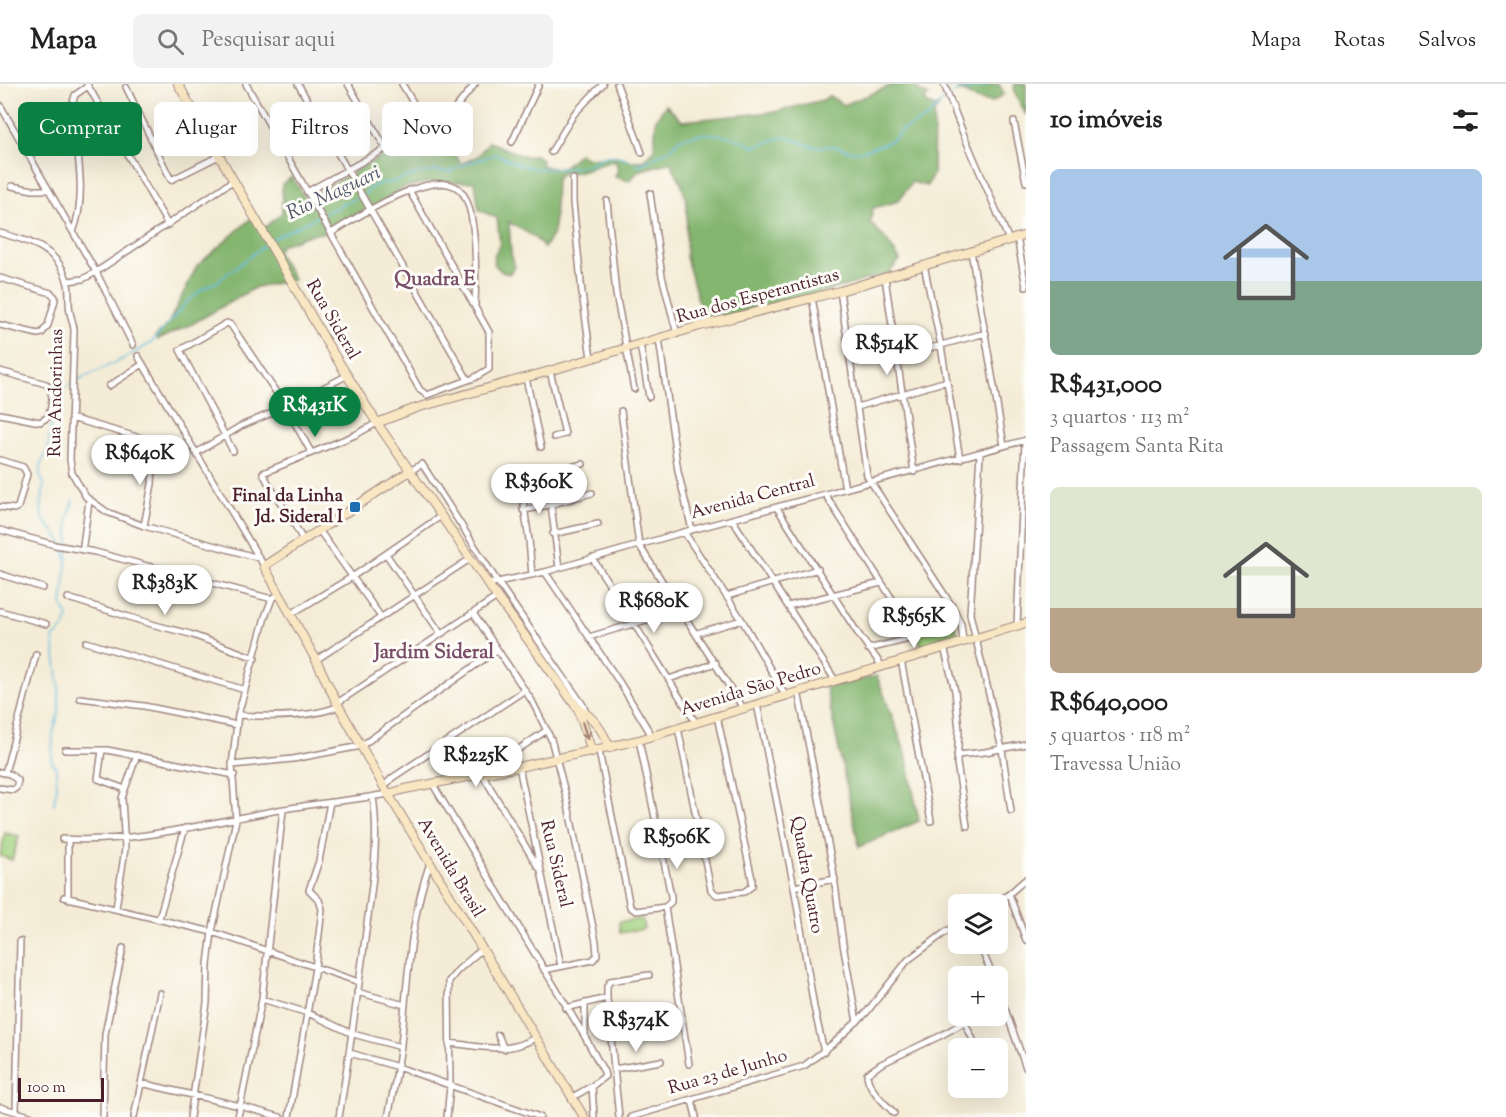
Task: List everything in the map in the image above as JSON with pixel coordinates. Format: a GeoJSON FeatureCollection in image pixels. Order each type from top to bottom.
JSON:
{"type":"FeatureCollection","features":[{"type":"Feature","properties":{"kind":"main road","name":"Rua Sideral"},"geometry":{"type":"LineString","coordinates":[[178,84],[189,102]]}},
{"type":"Feature","properties":{"kind":"main road","name":"Rua Sideral"},"geometry":{"type":"LineString","coordinates":[[222,156],[328,345],[377,423],[470,559],[492,582],[497,597],[578,709],[596,752]]}},
{"type":"Feature","properties":{"kind":"main road","name":"Rua dos Esperantistas"},"geometry":{"type":"LineString","coordinates":[[377,423],[416,408],[497,387],[705,325],[840,291],[1026,235]]}},
{"type":"Feature","properties":{"kind":"main road"},"geometry":{"type":"LineString","coordinates":[[264,566],[410,471]]}},
{"type":"Feature","properties":{"kind":"main road","name":"Avenida Brasil"},"geometry":{"type":"LineString","coordinates":[[264,566],[276,597],[291,614],[338,705],[386,790],[584,1117]]}},
{"type":"Feature","properties":{"kind":"main road","name":"Avenida São Pedro"},"geometry":{"type":"LineString","coordinates":[[386,790],[596,752],[963,640],[1024,624]]}},
{"type":"Feature","properties":{"kind":"main road","name":"Rua Sideral"},"geometry":{"type":"LineString","coordinates":[[578,709],[586,713],[601,729],[610,748]]}},
{"type":"Feature","properties":{"kind":"street"},"geometry":{"type":"LineString","coordinates":[[246,84],[420,390],[427,395],[468,380],[489,369],[489,332],[409,190]]}},
{"type":"Feature","properties":{"kind":"street"},"geometry":{"type":"LineString","coordinates":[[298,84],[468,380]]}},
{"type":"Feature","properties":{"kind":"street"},"geometry":{"type":"LineString","coordinates":[[348,84],[382,142]]}},
{"type":"Feature","properties":{"kind":"street"},"geometry":{"type":"LineString","coordinates":[[402,84],[413,102]]}},
{"type":"Feature","properties":{"kind":"street"},"geometry":{"type":"LineString","coordinates":[[460,102],[475,84]]}},
{"type":"Feature","properties":{"kind":"street"},"geometry":{"type":"LineString","coordinates":[[512,142],[539,84]]}},
{"type":"Feature","properties":{"kind":"street"},"geometry":{"type":"LineString","coordinates":[[552,152],[574,114],[603,84]]}},
{"type":"Feature","properties":{"kind":"street"},"geometry":{"type":"LineString","coordinates":[[617,84],[642,153]]}},
{"type":"Feature","properties":{"kind":"street"},"geometry":{"type":"LineString","coordinates":[[944,84],[963,133],[1013,238],[1026,287]]}},
{"type":"Feature","properties":{"kind":"street"},"geometry":{"type":"LineString","coordinates":[[73,232],[78,212],[80,171],[73,102],[75,95],[88,85],[168,225]]}},
{"type":"Feature","properties":{"kind":"street"},"geometry":{"type":"LineString","coordinates":[[126,87],[154,145]]}},
{"type":"Feature","properties":{"kind":"street"},"geometry":{"type":"LineString","coordinates":[[0,105],[96,272],[133,345]]}},
{"type":"Feature","properties":{"kind":"street"},"geometry":{"type":"LineString","coordinates":[[1014,122],[1026,182]]}},
{"type":"Feature","properties":{"kind":"street"},"geometry":{"type":"LineString","coordinates":[[307,192],[382,151]]}},
{"type":"Feature","properties":{"kind":"street"},"geometry":{"type":"LineString","coordinates":[[159,156],[171,180],[219,156]]}},
{"type":"Feature","properties":{"kind":"street"},"geometry":{"type":"LineString","coordinates":[[1,236],[38,244],[54,256],[68,281],[83,279],[235,179]]}},
{"type":"Feature","properties":{"kind":"street"},"geometry":{"type":"LineString","coordinates":[[573,179],[582,294],[591,358]]}},
{"type":"Feature","properties":{"kind":"street"},"geometry":{"type":"LineString","coordinates":[[331,233],[397,194],[447,184],[460,190],[469,205],[475,253],[475,308]]}},
{"type":"Feature","properties":{"kind":"street"},"geometry":{"type":"LineString","coordinates":[[12,186],[49,190]]}},
{"type":"Feature","properties":{"kind":"street"},"geometry":{"type":"LineString","coordinates":[[650,193],[662,276],[677,334]]}},
{"type":"Feature","properties":{"kind":"street"},"geometry":{"type":"LineString","coordinates":[[607,201],[612,270],[634,389]]}},
{"type":"Feature","properties":{"kind":"street"},"geometry":{"type":"LineString","coordinates":[[971,251],[1004,446]]}},
{"type":"Feature","properties":{"kind":"street"},"geometry":{"type":"LineString","coordinates":[[924,265],[941,346],[960,459]]}},
{"type":"Feature","properties":{"kind":"street"},"geometry":{"type":"LineString","coordinates":[[0,278],[55,297],[45,331],[38,334],[0,325]]}},
{"type":"Feature","properties":{"kind":"street"},"geometry":{"type":"LineString","coordinates":[[885,278],[914,472]]}},
{"type":"Feature","properties":{"kind":"street","name":"Rua Andorinhas"},"geometry":{"type":"LineString","coordinates":[[68,281],[69,312],[75,331],[69,446],[71,469],[89,501]]}},
{"type":"Feature","properties":{"kind":"street"},"geometry":{"type":"LineString","coordinates":[[840,291],[864,464],[871,483],[952,606],[958,617],[963,640]]}},
{"type":"Feature","properties":{"kind":"street"},"geometry":{"type":"LineString","coordinates":[[813,303],[845,489]]}},
{"type":"Feature","properties":{"kind":"street"},"geometry":{"type":"LineString","coordinates":[[233,451],[186,363],[181,348],[224,323],[231,325],[286,407],[311,452]]}},
{"type":"Feature","properties":{"kind":"street"},"geometry":{"type":"LineString","coordinates":[[896,357],[986,333]]}},
{"type":"Feature","properties":{"kind":"street"},"geometry":{"type":"LineString","coordinates":[[659,339],[678,471],[692,530]]}},
{"type":"Feature","properties":{"kind":"street"},"geometry":{"type":"LineString","coordinates":[[640,344],[649,397]]}},
{"type":"Feature","properties":{"kind":"street"},"geometry":{"type":"LineString","coordinates":[[138,356],[264,566]]}},
{"type":"Feature","properties":{"kind":"street"},"geometry":{"type":"LineString","coordinates":[[109,386],[143,364]]}},
{"type":"Feature","properties":{"kind":"street"},"geometry":{"type":"LineString","coordinates":[[0,370],[41,382],[51,388],[48,417],[40,422],[0,414]]}},
{"type":"Feature","properties":{"kind":"street"},"geometry":{"type":"LineString","coordinates":[[550,371],[565,434],[554,437]]}},
{"type":"Feature","properties":{"kind":"street"},"geometry":{"type":"LineString","coordinates":[[196,453],[241,426],[286,407],[348,375]]}},
{"type":"Feature","properties":{"kind":"street"},"geometry":{"type":"LineString","coordinates":[[526,378],[541,447]]}},
{"type":"Feature","properties":{"kind":"street"},"geometry":{"type":"LineString","coordinates":[[857,407],[947,381]]}},
{"type":"Feature","properties":{"kind":"street"},"geometry":{"type":"LineString","coordinates":[[621,411],[639,545],[743,708]]}},
{"type":"Feature","properties":{"kind":"street"},"geometry":{"type":"LineString","coordinates":[[71,418],[132,435],[154,445],[152,484],[144,526]]}},
{"type":"Feature","properties":{"kind":"street"},"geometry":{"type":"LineString","coordinates":[[303,541],[297,528],[272,492],[263,473],[355,435],[377,423]]}},
{"type":"Feature","properties":{"kind":"street"},"geometry":{"type":"LineString","coordinates":[[1024,624],[1025,440]]}},
{"type":"Feature","properties":{"kind":"street","name":"Avenida Central"},"geometry":{"type":"LineString","coordinates":[[492,582],[545,572],[1025,440]]}},
{"type":"Feature","properties":{"kind":"street"},"geometry":{"type":"LineString","coordinates":[[980,454],[970,614],[1002,749],[1011,812]]}},
{"type":"Feature","properties":{"kind":"street"},"geometry":{"type":"LineString","coordinates":[[0,460],[25,468],[26,478],[18,507],[14,509],[0,507]]}},
{"type":"Feature","properties":{"kind":"street"},"geometry":{"type":"LineString","coordinates":[[410,471],[422,464],[492,582],[583,705],[586,713]]}},
{"type":"Feature","properties":{"kind":"street"},"geometry":{"type":"LineString","coordinates":[[532,575],[520,479],[583,464]]}},
{"type":"Feature","properties":{"kind":"street"},"geometry":{"type":"LineString","coordinates":[[547,473],[559,568]]}},
{"type":"Feature","properties":{"kind":"street"},"geometry":{"type":"LineString","coordinates":[[523,510],[543,507],[592,493]]}},
{"type":"Feature","properties":{"kind":"street"},"geometry":{"type":"LineString","coordinates":[[825,494],[914,633],[913,637],[868,649]]}},
{"type":"Feature","properties":{"kind":"street"},"geometry":{"type":"LineString","coordinates":[[82,545],[89,501],[106,512],[144,526],[259,558]]}},
{"type":"Feature","properties":{"kind":"street"},"geometry":{"type":"LineString","coordinates":[[777,508],[868,649],[882,666]]}},
{"type":"Feature","properties":{"kind":"street"},"geometry":{"type":"LineString","coordinates":[[291,614],[352,577],[441,516]]}},
{"type":"Feature","properties":{"kind":"street"},"geometry":{"type":"LineString","coordinates":[[732,519],[835,680]]}},
{"type":"Feature","properties":{"kind":"street"},"geometry":{"type":"LineString","coordinates":[[553,534],[598,524]]}},
{"type":"Feature","properties":{"kind":"street"},"geometry":{"type":"LineString","coordinates":[[0,530],[276,597],[265,617],[238,715],[232,765],[236,820],[212,932],[207,1003],[190,1117]]}},
{"type":"Feature","properties":{"kind":"street"},"geometry":{"type":"LineString","coordinates":[[319,530],[381,617]]}},
{"type":"Feature","properties":{"kind":"street"},"geometry":{"type":"LineString","coordinates":[[684,532],[742,620],[785,695]]}},
{"type":"Feature","properties":{"kind":"street"},"geometry":{"type":"LineString","coordinates":[[386,554],[441,634]]}},
{"type":"Feature","properties":{"kind":"street"},"geometry":{"type":"LineString","coordinates":[[592,558],[636,623],[646,645],[696,723]]}},
{"type":"Feature","properties":{"kind":"street"},"geometry":{"type":"LineString","coordinates":[[316,660],[470,559]]}},
{"type":"Feature","properties":{"kind":"street"},"geometry":{"type":"LineString","coordinates":[[727,596],[818,569]]}},
{"type":"Feature","properties":{"kind":"street"},"geometry":{"type":"LineString","coordinates":[[545,572],[652,736]]}},
{"type":"Feature","properties":{"kind":"street"},"geometry":{"type":"LineString","coordinates":[[0,574],[43,588]]}},
{"type":"Feature","properties":{"kind":"street"},"geometry":{"type":"LineString","coordinates":[[788,606],[881,583]]}},
{"type":"Feature","properties":{"kind":"street"},"geometry":{"type":"LineString","coordinates":[[238,715],[297,714],[329,710],[497,597]]}},
{"type":"Feature","properties":{"kind":"street"},"geometry":{"type":"LineString","coordinates":[[68,598],[190,634],[255,658]]}},
{"type":"Feature","properties":{"kind":"street"},"geometry":{"type":"LineString","coordinates":[[905,620],[952,606]]}},
{"type":"Feature","properties":{"kind":"street"},"geometry":{"type":"LineString","coordinates":[[589,637],[680,610]]}},
{"type":"Feature","properties":{"kind":"street"},"geometry":{"type":"LineString","coordinates":[[0,611],[45,624]]}},
{"type":"Feature","properties":{"kind":"street"},"geometry":{"type":"LineString","coordinates":[[473,613],[525,690],[547,730],[557,759],[598,952],[595,959],[544,970]]}},
{"type":"Feature","properties":{"kind":"street"},"geometry":{"type":"LineString","coordinates":[[958,617],[970,614]]}},
{"type":"Feature","properties":{"kind":"street"},"geometry":{"type":"LineString","coordinates":[[697,633],[742,620]]}},
{"type":"Feature","properties":{"kind":"street"},"geometry":{"type":"LineString","coordinates":[[86,642],[245,690]]}},
{"type":"Feature","properties":{"kind":"street"},"geometry":{"type":"LineString","coordinates":[[944,647],[958,714],[957,755],[960,794],[967,826]]}},
{"type":"Feature","properties":{"kind":"street"},"geometry":{"type":"LineString","coordinates":[[232,765],[293,759],[361,746],[497,650]]}},
{"type":"Feature","properties":{"kind":"street"},"geometry":{"type":"LineString","coordinates":[[0,788],[13,789],[17,784],[15,777],[2,772],[36,654]]}},
{"type":"Feature","properties":{"kind":"street"},"geometry":{"type":"LineString","coordinates":[[901,660],[932,821]]}},
{"type":"Feature","properties":{"kind":"street"},"geometry":{"type":"LineString","coordinates":[[669,679],[716,663]]}},
{"type":"Feature","properties":{"kind":"street"},"geometry":{"type":"LineString","coordinates":[[359,982],[212,932],[66,898],[65,839],[91,841],[125,837],[373,796],[386,790],[392,778],[525,690]]}},
{"type":"Feature","properties":{"kind":"street"},"geometry":{"type":"LineString","coordinates":[[798,691],[835,879],[843,944],[857,1022]]}},
{"type":"Feature","properties":{"kind":"street"},"geometry":{"type":"LineString","coordinates":[[80,698],[144,706],[237,724]]}},
{"type":"Feature","properties":{"kind":"street","name":"Quadra Quatro"},"geometry":{"type":"LineString","coordinates":[[757,704],[824,1052]]}},
{"type":"Feature","properties":{"kind":"street"},"geometry":{"type":"LineString","coordinates":[[678,728],[711,890],[714,894],[744,892],[752,886],[717,716]]}},
{"type":"Feature","properties":{"kind":"street","name":"Avenida São Pedro"},"geometry":{"type":"LineString","coordinates":[[482,774],[547,730]]}},
{"type":"Feature","properties":{"kind":"street"},"geometry":{"type":"LineString","coordinates":[[596,752],[630,907],[634,910],[665,907],[670,903],[671,896],[639,740]]}},
{"type":"Feature","properties":{"kind":"street"},"geometry":{"type":"LineString","coordinates":[[957,755],[1026,744]]}},
{"type":"Feature","properties":{"kind":"street"},"geometry":{"type":"LineString","coordinates":[[65,750],[102,750],[137,755],[234,775]]}},
{"type":"Feature","properties":{"kind":"street"},"geometry":{"type":"LineString","coordinates":[[102,750],[98,778],[125,789]]}},
{"type":"Feature","properties":{"kind":"street"},"geometry":{"type":"LineString","coordinates":[[116,908],[126,849],[122,798],[137,755]]}},
{"type":"Feature","properties":{"kind":"street","name":"Rua Sideral"},"geometry":{"type":"LineString","coordinates":[[519,767],[561,966]]}},
{"type":"Feature","properties":{"kind":"street"},"geometry":{"type":"LineString","coordinates":[[482,774],[542,872]]}},
{"type":"Feature","properties":{"kind":"street"},"geometry":{"type":"LineString","coordinates":[[432,783],[585,1037],[605,1076]]}},
{"type":"Feature","properties":{"kind":"street"},"geometry":{"type":"LineString","coordinates":[[339,1117],[353,1034],[375,849],[376,824],[373,796]]}},
{"type":"Feature","properties":{"kind":"street"},"geometry":{"type":"LineString","coordinates":[[289,1117],[315,968],[321,905],[309,890],[321,852],[330,802]]}},
{"type":"Feature","properties":{"kind":"street"},"geometry":{"type":"LineString","coordinates":[[238,1117],[269,952],[283,810]]}},
{"type":"Feature","properties":{"kind":"street"},"geometry":{"type":"LineString","coordinates":[[159,918],[185,828]]}},
{"type":"Feature","properties":{"kind":"street"},"geometry":{"type":"LineString","coordinates":[[388,1117],[401,1047],[406,982],[417,907],[430,863]]}},
{"type":"Feature","properties":{"kind":"street"},"geometry":{"type":"LineString","coordinates":[[794,887],[835,879]]}},
{"type":"Feature","properties":{"kind":"street"},"geometry":{"type":"LineString","coordinates":[[1026,879],[1009,894],[1026,940]]}},
{"type":"Feature","properties":{"kind":"street"},"geometry":{"type":"LineString","coordinates":[[665,907],[689,1064]]}},
{"type":"Feature","properties":{"kind":"street","name":"Rua 23 de Junho"},"geometry":{"type":"LineString","coordinates":[[631,1117],[798,1069],[824,1052],[857,1022],[908,960],[948,931]]}},
{"type":"Feature","properties":{"kind":"street"},"geometry":{"type":"LineString","coordinates":[[16,1111],[20,940]]}},
{"type":"Feature","properties":{"kind":"street"},"geometry":{"type":"LineString","coordinates":[[103,1117],[105,1034],[123,948]]}},
{"type":"Feature","properties":{"kind":"street"},"geometry":{"type":"LineString","coordinates":[[447,1117],[450,1086],[449,981],[458,969],[482,949]]}},
{"type":"Feature","properties":{"kind":"street"},"geometry":{"type":"LineString","coordinates":[[619,1117],[607,986],[610,981],[650,975]]}},
{"type":"Feature","properties":{"kind":"street"},"geometry":{"type":"LineString","coordinates":[[357,992],[405,1005]]}},
{"type":"Feature","properties":{"kind":"street"},"geometry":{"type":"LineString","coordinates":[[134,1117],[160,993]]}},
{"type":"Feature","properties":{"kind":"street"},"geometry":{"type":"LineString","coordinates":[[566,1008],[607,998]]}},
{"type":"Feature","properties":{"kind":"street"},"geometry":{"type":"LineString","coordinates":[[262,999],[308,1013],[353,1034],[401,1047]]}},
{"type":"Feature","properties":{"kind":"street"},"geometry":{"type":"LineString","coordinates":[[585,1004],[585,1037]]}},
{"type":"Feature","properties":{"kind":"street"},"geometry":{"type":"LineString","coordinates":[[1008,1024],[1026,1068]]}},
{"type":"Feature","properties":{"kind":"street"},"geometry":{"type":"LineString","coordinates":[[894,1113],[872,1087],[866,1078],[867,1074],[881,1064],[956,1026]]}},
{"type":"Feature","properties":{"kind":"street"},"geometry":{"type":"LineString","coordinates":[[498,1035],[504,1049]]}},
{"type":"Feature","properties":{"kind":"street"},"geometry":{"type":"LineString","coordinates":[[449,1043],[504,1049],[517,1047],[535,1038]]}},
{"type":"Feature","properties":{"kind":"street"},"geometry":{"type":"LineString","coordinates":[[350,1053],[398,1067],[540,1117]]}},
{"type":"Feature","properties":{"kind":"street"},"geometry":{"type":"LineString","coordinates":[[571,1098],[615,1071],[661,1061]]}},
{"type":"Feature","properties":{"kind":"street"},"geometry":{"type":"LineString","coordinates":[[141,1083],[280,1117]]}},
{"type":"Feature","properties":{"kind":"street"},"geometry":{"type":"LineString","coordinates":[[592,1086],[594,1117]]}},
{"type":"Feature","properties":{"kind":"street"},"geometry":{"type":"LineString","coordinates":[[692,1100],[696,1117]]}},
{"type":"Feature","properties":{"kind":"street"},"geometry":{"type":"LineString","coordinates":[[0,1107],[32,1117]]}},
{"type":"Feature","properties":{"kind":"green space"},"geometry":{"type":"Polygon","coordinates":[[[895,84],[915,84],[919,91],[928,96],[924,101],[934,107],[939,106],[934,113],[933,174],[927,186],[912,182],[898,201],[873,208],[870,222],[900,260],[888,274],[705,325],[686,257],[687,203],[681,182],[670,162],[638,171],[630,181],[615,177],[618,169],[615,160],[577,172],[562,173],[556,178],[554,232],[544,248],[533,236],[509,222],[511,253],[515,267],[509,274],[502,272],[494,264],[494,256],[500,244],[497,218],[479,210],[475,182],[433,182],[405,187],[370,210],[367,209],[327,232],[309,235],[281,245],[277,252],[294,280],[256,287],[192,324],[158,340],[155,337],[168,324],[197,266],[255,215],[264,228],[282,213],[282,184],[292,177],[306,199],[382,156],[456,156],[461,164],[478,156],[489,142],[526,157],[535,155],[542,159],[541,165],[555,169],[563,167],[580,153],[586,158],[617,156],[632,161],[642,161],[654,150],[656,119],[666,105],[682,121],[774,112],[823,100],[829,96],[844,105],[895,84]]]}},
{"type":"Feature","properties":{"kind":"green space"},"geometry":{"type":"Polygon","coordinates":[[[959,84],[999,84],[1004,94],[992,102],[976,99],[964,92],[957,92],[959,84]]]}},
{"type":"Feature","properties":{"kind":"green space"},"geometry":{"type":"Polygon","coordinates":[[[1014,84],[1026,84],[1026,115],[1015,93],[1014,84]]]}},
{"type":"Feature","properties":{"kind":"green space"},"geometry":{"type":"Polygon","coordinates":[[[949,613],[960,638],[923,649],[911,622],[949,613]]]}},
{"type":"Feature","properties":{"kind":"green space"},"geometry":{"type":"Polygon","coordinates":[[[877,676],[906,754],[919,821],[859,847],[826,687],[877,676]]]}},
{"type":"Feature","properties":{"kind":"green space"},"geometry":{"type":"Polygon","coordinates":[[[5,833],[19,836],[12,860],[0,856],[5,833]]]}},
{"type":"Feature","properties":{"kind":"green space"},"geometry":{"type":"Polygon","coordinates":[[[642,919],[644,929],[620,933],[619,922],[642,919]]]}},
{"type":"Feature","properties":{"kind":"waterway","name":"Rio Maguari"},"geometry":{"type":"LineString","coordinates":[[950,95],[956,91],[984,87],[987,84]]}},
{"type":"Feature","properties":{"kind":"waterway","name":"Rio Maguari"},"geometry":{"type":"LineString","coordinates":[[364,195],[370,188],[380,183],[389,183],[416,174],[435,171],[451,172],[460,166],[497,154],[518,164],[538,169],[582,166],[609,156],[624,158],[638,165],[669,150],[679,139],[699,134],[727,136],[755,147],[779,138],[788,138],[814,147],[835,146],[853,152],[862,151],[884,144],[895,138],[900,131],[926,119],[946,97]]}},
{"type":"Feature","properties":{"kind":"waterway","name":"Rio Maguari"},"geometry":{"type":"LineString","coordinates":[[323,214],[359,197]]}},
{"type":"Feature","properties":{"kind":"waterway","name":"Rio Maguari"},"geometry":{"type":"LineString","coordinates":[[272,239],[319,216]]}},
{"type":"Feature","properties":{"kind":"waterway","name":"Rio Maguari"},"geometry":{"type":"LineString","coordinates":[[75,381],[151,343],[186,303],[266,244]]}},
{"type":"Feature","properties":{"kind":"waterway","name":"Rio Maguari"},"geometry":{"type":"LineString","coordinates":[[54,397],[71,384]]}},
{"type":"Feature","properties":{"kind":"waterway","name":"Rio Maguari"},"geometry":{"type":"LineString","coordinates":[[53,411],[48,450],[41,464],[40,475],[44,484],[41,509],[44,521],[63,545]]}},
{"type":"Feature","properties":{"kind":"waterway"},"geometry":{"type":"LineString","coordinates":[[54,804],[57,790],[56,768],[52,762],[53,733],[59,712],[59,686],[53,638],[64,628],[68,617],[62,604],[69,544],[68,518],[73,500]]}},
{"type":"Feature","properties":{"kind":"waterway","name":"Rio Maguari"},"geometry":{"type":"LineString","coordinates":[[64,550],[67,561]]}},
{"type":"Feature","properties":{"kind":"place","name":"Final da Linha Jd. Sideral I"},"geometry":{"type":"Point","coordinates":[355,507]}},
{"type":"Feature","properties":{"kind":"district","name":"Quadra E"},"geometry":{"type":"Point","coordinates":[435,280]}},
{"type":"Feature","properties":{"kind":"district","name":"Jardim Sideral"},"geometry":{"type":"Point","coordinates":[434,653]}}]}
